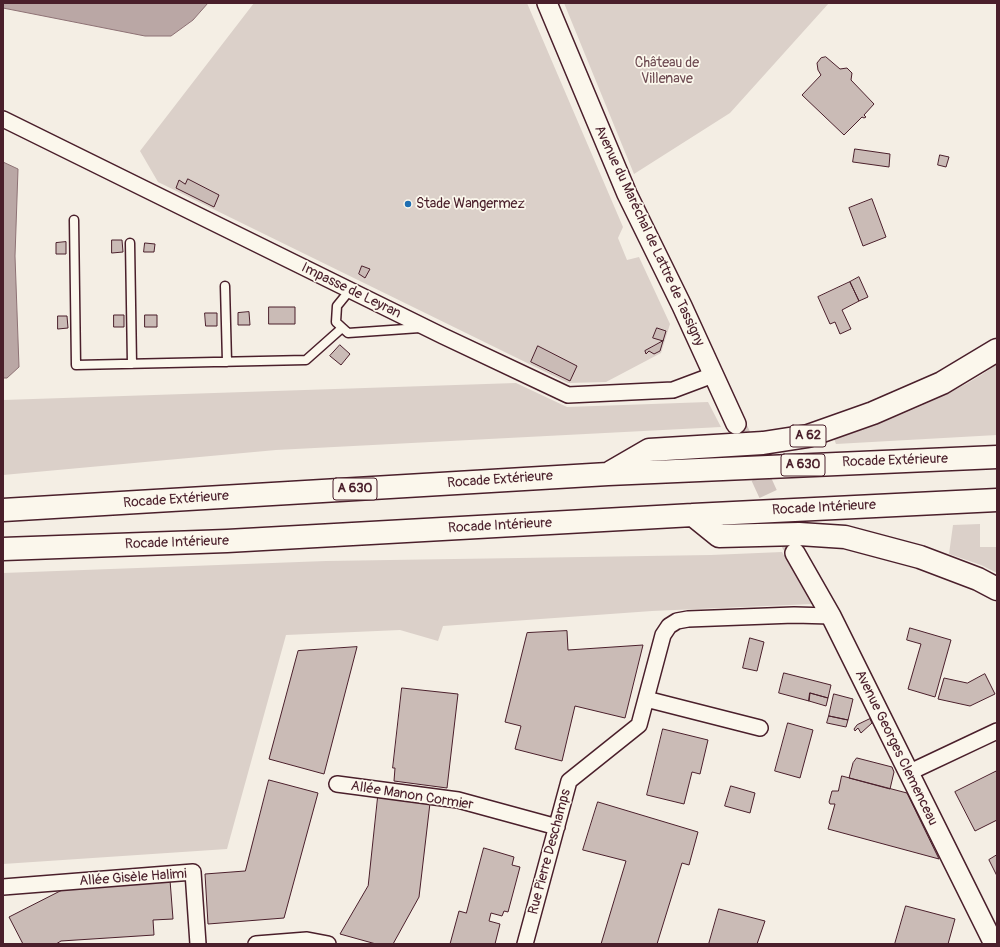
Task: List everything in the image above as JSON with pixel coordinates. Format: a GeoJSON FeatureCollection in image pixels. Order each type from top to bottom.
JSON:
{"type":"FeatureCollection","features":[{"type":"Feature","properties":{"kind":"highway","name":"A 62"},"geometry":{"type":"LineString","coordinates":[[608,474],[649,450],[763,443],[808,436],[872,413],[942,383],[997,350]]}},
{"type":"Feature","properties":{"kind":"highway","name":"Rocade Extérieure"},"geometry":{"type":"LineString","coordinates":[[3,510],[608,474],[997,457]]}},
{"type":"Feature","properties":{"kind":"highway","name":"Rocade Intérieure"},"geometry":{"type":"LineString","coordinates":[[3,549],[227,541],[997,500]]}},
{"type":"Feature","properties":{"kind":"highway"},"geometry":{"type":"LineString","coordinates":[[693,515],[719,536],[799,534],[845,537],[920,557],[978,579],[997,589]]}},
{"type":"Feature","properties":{"kind":"street","name":"Avenue du Maréchal de Lattre de Tassigny"},"geometry":{"type":"LineString","coordinates":[[547,3],[627,194],[682,306],[736,424]]}},
{"type":"Feature","properties":{"kind":"street","name":"Impasse de Leyran"},"geometry":{"type":"LineString","coordinates":[[3,119],[425,327],[568,395],[674,390],[713,375]]}},
{"type":"Feature","properties":{"kind":"street","name":"Avenue Georges Clemenceau"},"geometry":{"type":"LineString","coordinates":[[795,553],[831,616],[994,944]]}},
{"type":"Feature","properties":{"kind":"street","name":"Rue Pierre Deschamps"},"geometry":{"type":"LineString","coordinates":[[526,944],[569,781],[639,725],[663,635],[669,626],[688,618],[786,615],[831,616]]}},
{"type":"Feature","properties":{"kind":"street"},"geometry":{"type":"LineString","coordinates":[[646,699],[760,728]]}},
{"type":"Feature","properties":{"kind":"street"},"geometry":{"type":"LineString","coordinates":[[908,773],[997,731]]}},
{"type":"Feature","properties":{"kind":"street","name":"Allée Manon Cormier"},"geometry":{"type":"LineString","coordinates":[[337,784],[458,800],[557,826]]}},
{"type":"Feature","properties":{"kind":"street","name":"Allée Gisèle Halimi"},"geometry":{"type":"LineString","coordinates":[[3,887],[193,872],[198,944]]}},
{"type":"Feature","properties":{"kind":"street"},"geometry":{"type":"LineString","coordinates":[[256,944],[307,940],[328,944]]}},
{"type":"Feature","properties":{"kind":"lane"},"geometry":{"type":"LineString","coordinates":[[74,220],[76,365],[306,360],[342,328]]}},
{"type":"Feature","properties":{"kind":"lane"},"geometry":{"type":"LineString","coordinates":[[130,244],[132,364]]}},
{"type":"Feature","properties":{"kind":"lane"},"geometry":{"type":"LineString","coordinates":[[225,286],[227,362]]}},
{"type":"Feature","properties":{"kind":"lane"},"geometry":{"type":"LineString","coordinates":[[350,290],[337,306],[336,322],[348,333],[425,327]]}},
{"type":"Feature","properties":{"kind":"green space","name":"Stade Wangermez"},"geometry":{"type":"Polygon","coordinates":[[[254,3],[527,3],[623,227],[618,238],[627,260],[639,257],[670,324],[661,353],[606,382],[568,383],[158,182],[140,151],[254,3]]]}},
{"type":"Feature","properties":{"kind":"green space","name":"Château de Villenave"},"geometry":{"type":"Polygon","coordinates":[[[564,3],[829,3],[730,113],[634,174],[564,3]]]}},
{"type":"Feature","properties":{"kind":"green space"},"geometry":{"type":"Polygon","coordinates":[[[997,364],[997,435],[836,444],[834,439],[851,434],[934,400],[970,382],[997,364]]]}},
{"type":"Feature","properties":{"kind":"green space"},"geometry":{"type":"Polygon","coordinates":[[[516,383],[567,407],[708,402],[721,427],[276,450],[3,475],[3,400],[516,383]]]}},
{"type":"Feature","properties":{"kind":"green space"},"geometry":{"type":"Polygon","coordinates":[[[980,524],[980,547],[997,547],[997,573],[981,565],[949,554],[953,525],[980,524]]]}},
{"type":"Feature","properties":{"kind":"green space"},"geometry":{"type":"Polygon","coordinates":[[[782,552],[813,604],[652,611],[443,626],[438,641],[400,630],[286,635],[227,849],[3,864],[3,573],[326,561],[711,555],[782,552]]]}},
{"type":"Feature","properties":{"kind":"shaded area"},"geometry":{"type":"Polygon","coordinates":[[[3,3],[208,3],[193,20],[171,36],[145,36],[3,8],[3,3]]]}},
{"type":"Feature","properties":{"kind":"shaded area"},"geometry":{"type":"Polygon","coordinates":[[[3,162],[18,169],[15,256],[19,367],[7,378],[3,378],[3,162]]]}},
{"type":"Feature","properties":{"kind":"building"},"geometry":{"type":"Polygon","coordinates":[[[826,57],[840,69],[847,68],[852,73],[851,80],[874,104],[864,115],[866,117],[862,117],[844,135],[802,95],[821,75],[818,70],[817,63],[821,58],[826,57]]]}},
{"type":"Feature","properties":{"kind":"building"},"geometry":{"type":"Polygon","coordinates":[[[855,149],[890,154],[889,167],[853,162],[855,149]]]}},
{"type":"Feature","properties":{"kind":"building"},"geometry":{"type":"Polygon","coordinates":[[[940,155],[949,157],[946,167],[938,165],[940,155]]]}},
{"type":"Feature","properties":{"kind":"building"},"geometry":{"type":"Polygon","coordinates":[[[188,179],[219,195],[214,207],[176,188],[179,180],[185,184],[188,179]]]}},
{"type":"Feature","properties":{"kind":"building"},"geometry":{"type":"Polygon","coordinates":[[[872,199],[886,237],[863,246],[849,208],[872,199]]]}},
{"type":"Feature","properties":{"kind":"building"},"geometry":{"type":"Polygon","coordinates":[[[112,240],[122,240],[123,252],[112,253],[112,240]]]}},
{"type":"Feature","properties":{"kind":"building"},"geometry":{"type":"Polygon","coordinates":[[[66,242],[66,254],[56,254],[56,243],[66,242]]]}},
{"type":"Feature","properties":{"kind":"building"},"geometry":{"type":"Polygon","coordinates":[[[145,243],[155,244],[154,252],[144,252],[145,243]]]}},
{"type":"Feature","properties":{"kind":"building"},"geometry":{"type":"Polygon","coordinates":[[[362,266],[370,269],[365,278],[359,274],[362,266]]]}},
{"type":"Feature","properties":{"kind":"building"},"geometry":{"type":"Polygon","coordinates":[[[859,277],[868,297],[859,301],[850,282],[859,277]]]}},
{"type":"Feature","properties":{"kind":"building"},"geometry":{"type":"Polygon","coordinates":[[[850,282],[859,301],[842,310],[851,329],[840,334],[835,322],[830,324],[818,297],[850,282]]]}},
{"type":"Feature","properties":{"kind":"building"},"geometry":{"type":"Polygon","coordinates":[[[269,307],[295,307],[295,324],[269,324],[269,307]]]}},
{"type":"Feature","properties":{"kind":"building"},"geometry":{"type":"Polygon","coordinates":[[[249,312],[250,325],[238,325],[238,313],[249,312]]]}},
{"type":"Feature","properties":{"kind":"building"},"geometry":{"type":"Polygon","coordinates":[[[205,313],[217,313],[217,326],[206,326],[205,313]]]}},
{"type":"Feature","properties":{"kind":"building"},"geometry":{"type":"Polygon","coordinates":[[[114,315],[124,315],[124,327],[114,327],[114,315]]]}},
{"type":"Feature","properties":{"kind":"building"},"geometry":{"type":"Polygon","coordinates":[[[145,315],[157,315],[157,327],[145,327],[145,315]]]}},
{"type":"Feature","properties":{"kind":"building"},"geometry":{"type":"Polygon","coordinates":[[[58,316],[67,316],[68,328],[58,329],[58,316]]]}},
{"type":"Feature","properties":{"kind":"building"},"geometry":{"type":"Polygon","coordinates":[[[657,328],[666,331],[663,341],[653,338],[657,328]]]}},
{"type":"Feature","properties":{"kind":"building"},"geometry":{"type":"Polygon","coordinates":[[[663,341],[660,351],[654,354],[649,351],[646,354],[645,351],[663,341]]]}},
{"type":"Feature","properties":{"kind":"building"},"geometry":{"type":"Polygon","coordinates":[[[340,345],[350,354],[341,365],[330,356],[340,345]]]}},
{"type":"Feature","properties":{"kind":"building"},"geometry":{"type":"Polygon","coordinates":[[[538,346],[577,366],[570,381],[531,362],[538,346]]]}},
{"type":"Feature","properties":{"kind":"building"},"geometry":{"type":"Polygon","coordinates":[[[910,628],[951,640],[935,697],[908,689],[921,644],[907,640],[910,628]]]}},
{"type":"Feature","properties":{"kind":"building"},"geometry":{"type":"Polygon","coordinates":[[[567,631],[568,650],[643,645],[625,718],[575,706],[562,761],[515,749],[521,726],[505,722],[527,633],[567,631]]]}},
{"type":"Feature","properties":{"kind":"building"},"geometry":{"type":"Polygon","coordinates":[[[750,638],[764,642],[757,671],[743,668],[750,638]]]}},
{"type":"Feature","properties":{"kind":"building"},"geometry":{"type":"Polygon","coordinates":[[[357,647],[324,774],[269,759],[298,651],[357,647]]]}},
{"type":"Feature","properties":{"kind":"building"},"geometry":{"type":"Polygon","coordinates":[[[784,673],[831,685],[828,698],[810,693],[809,701],[779,693],[784,673]]]}},
{"type":"Feature","properties":{"kind":"building"},"geometry":{"type":"Polygon","coordinates":[[[985,674],[995,694],[970,706],[938,699],[944,678],[967,683],[985,674]]]}},
{"type":"Feature","properties":{"kind":"building"},"geometry":{"type":"Polygon","coordinates":[[[402,688],[458,694],[447,788],[394,781],[395,768],[393,768],[402,688]]]}},
{"type":"Feature","properties":{"kind":"building"},"geometry":{"type":"Polygon","coordinates":[[[810,693],[828,698],[826,706],[809,701],[810,693]]]}},
{"type":"Feature","properties":{"kind":"building"},"geometry":{"type":"Polygon","coordinates":[[[834,694],[853,699],[848,720],[829,716],[834,694]]]}},
{"type":"Feature","properties":{"kind":"building"},"geometry":{"type":"Polygon","coordinates":[[[829,716],[848,720],[846,727],[827,723],[829,716]]]}},
{"type":"Feature","properties":{"kind":"building"},"geometry":{"type":"Polygon","coordinates":[[[870,719],[872,723],[861,733],[858,728],[855,731],[854,729],[857,725],[870,719]]]}},
{"type":"Feature","properties":{"kind":"building"},"geometry":{"type":"Polygon","coordinates":[[[788,723],[813,730],[800,778],[775,771],[788,723]]]}},
{"type":"Feature","properties":{"kind":"building"},"geometry":{"type":"Polygon","coordinates":[[[663,729],[708,740],[700,774],[692,772],[684,804],[647,795],[663,729]]]}},
{"type":"Feature","properties":{"kind":"building"},"geometry":{"type":"Polygon","coordinates":[[[857,758],[892,767],[894,772],[890,789],[849,778],[853,763],[857,758]]]}},
{"type":"Feature","properties":{"kind":"building"},"geometry":{"type":"Polygon","coordinates":[[[997,771],[997,820],[975,831],[955,792],[997,771]]]}},
{"type":"Feature","properties":{"kind":"building"},"geometry":{"type":"Polygon","coordinates":[[[842,776],[907,793],[939,859],[828,829],[835,804],[830,804],[829,802],[832,791],[838,791],[842,776]]]}},
{"type":"Feature","properties":{"kind":"building"},"geometry":{"type":"Polygon","coordinates":[[[269,780],[318,793],[284,918],[208,924],[205,874],[245,871],[269,780]]]}},
{"type":"Feature","properties":{"kind":"building"},"geometry":{"type":"Polygon","coordinates":[[[731,786],[755,793],[750,813],[725,806],[731,786]]]}},
{"type":"Feature","properties":{"kind":"building"},"geometry":{"type":"Polygon","coordinates":[[[378,797],[430,803],[419,897],[393,944],[376,944],[340,934],[368,886],[378,797]]]}},
{"type":"Feature","properties":{"kind":"building"},"geometry":{"type":"Polygon","coordinates":[[[598,802],[698,832],[689,865],[682,863],[657,944],[601,944],[626,861],[583,850],[598,802]]]}},
{"type":"Feature","properties":{"kind":"building"},"geometry":{"type":"Polygon","coordinates":[[[484,848],[514,857],[512,865],[520,867],[508,912],[504,911],[502,916],[491,913],[489,921],[500,924],[495,944],[450,944],[459,911],[466,913],[484,848]]]}},
{"type":"Feature","properties":{"kind":"building"},"geometry":{"type":"Polygon","coordinates":[[[997,855],[997,876],[989,860],[997,855]]]}},
{"type":"Feature","properties":{"kind":"building"},"geometry":{"type":"Polygon","coordinates":[[[170,880],[173,919],[153,920],[154,935],[61,941],[56,944],[23,944],[9,917],[68,887],[170,880]]]}},
{"type":"Feature","properties":{"kind":"building"},"geometry":{"type":"Polygon","coordinates":[[[906,906],[955,919],[948,944],[895,944],[906,906]]]}},
{"type":"Feature","properties":{"kind":"building"},"geometry":{"type":"Polygon","coordinates":[[[719,909],[765,921],[757,944],[709,944],[719,909]]]}},
{"type":"Feature","properties":{"kind":"tunnel"},"geometry":{"type":"LineString","coordinates":[[736,424],[792,546]]}},
{"type":"Feature","properties":{"kind":"place","name":"Stade Wangermez"},"geometry":{"type":"Point","coordinates":[408,204]}}]}
